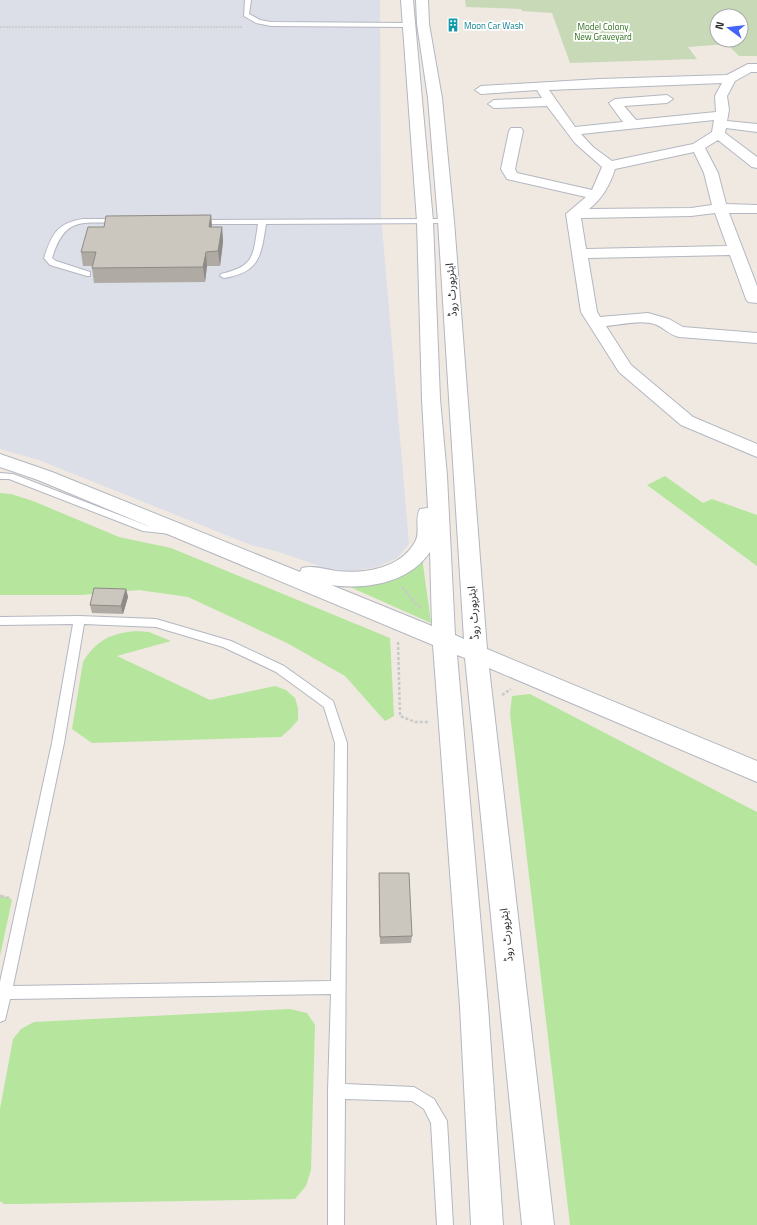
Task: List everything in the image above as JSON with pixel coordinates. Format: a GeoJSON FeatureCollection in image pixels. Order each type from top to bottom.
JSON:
{"type":"FeatureCollection","features":[{"type":"Feature","properties":{"kind":"main road","name":"ایئرپورٹ روڈ"},"geometry":{"type":"LineString","coordinates":[[407,0],[408,25],[436,221],[476,654],[538,1225]]}},
{"type":"Feature","properties":{"kind":"main road","name":"ایئرپورٹ روڈ"},"geometry":{"type":"LineString","coordinates":[[422,0],[423,24],[435,98],[436,221],[431,399],[437,476],[444,640],[474,1006],[487,1225]]}},
{"type":"Feature","properties":{"kind":"main road"},"geometry":{"type":"LineString","coordinates":[[0,460],[45,476],[222,548],[757,772]]}},
{"type":"Feature","properties":{"kind":"main road"},"geometry":{"type":"LineString","coordinates":[[222,548],[266,559],[314,575],[338,580],[369,578],[390,572],[417,555],[426,541],[428,528],[426,503],[437,476]]}},
{"type":"Feature","properties":{"kind":"street"},"geometry":{"type":"LineString","coordinates":[[481,90],[730,79],[748,68],[757,68]]}},
{"type":"Feature","properties":{"kind":"street"},"geometry":{"type":"LineString","coordinates":[[542,87],[572,131],[595,157],[609,166],[638,161],[698,146],[720,124],[721,96],[730,79]]}},
{"type":"Feature","properties":{"kind":"street"},"geometry":{"type":"LineString","coordinates":[[632,124],[615,103],[667,99]]}},
{"type":"Feature","properties":{"kind":"street"},"geometry":{"type":"LineString","coordinates":[[494,104],[552,102]]}},
{"type":"Feature","properties":{"kind":"street"},"geometry":{"type":"LineString","coordinates":[[572,131],[632,124],[720,124],[757,128]]}},
{"type":"Feature","properties":{"kind":"street"},"geometry":{"type":"LineString","coordinates":[[720,124],[757,164]]}},
{"type":"Feature","properties":{"kind":"street"},"geometry":{"type":"LineString","coordinates":[[516,131],[508,169],[512,176],[596,195]]}},
{"type":"Feature","properties":{"kind":"street"},"geometry":{"type":"LineString","coordinates":[[698,146],[711,173],[720,208],[754,299]]}},
{"type":"Feature","properties":{"kind":"street"},"geometry":{"type":"LineString","coordinates":[[573,214],[594,199],[605,181],[609,166]]}},
{"type":"Feature","properties":{"kind":"street"},"geometry":{"type":"LineString","coordinates":[[573,214],[692,212],[720,208],[757,209]]}},
{"type":"Feature","properties":{"kind":"street"},"geometry":{"type":"LineString","coordinates":[[573,214],[589,312],[625,368],[687,421],[757,451]]}},
{"type":"Feature","properties":{"kind":"street"},"geometry":{"type":"LineString","coordinates":[[580,254],[736,250]]}},
{"type":"Feature","properties":{"kind":"street"},"geometry":{"type":"LineString","coordinates":[[596,322],[648,318],[663,322],[679,332],[757,338]]}},
{"type":"Feature","properties":{"kind":"lane"},"geometry":{"type":"LineString","coordinates":[[248,0],[246,15],[258,22],[271,24],[408,25]]}},
{"type":"Feature","properties":{"kind":"lane"},"geometry":{"type":"LineString","coordinates":[[87,274],[53,263],[48,258],[54,239],[60,229],[81,221],[128,221]]}},
{"type":"Feature","properties":{"kind":"lane"},"geometry":{"type":"LineString","coordinates":[[191,222],[436,221]]}},
{"type":"Feature","properties":{"kind":"lane"},"geometry":{"type":"LineString","coordinates":[[224,276],[237,275],[249,268],[253,263],[262,222]]}},
{"type":"Feature","properties":{"kind":"lane"},"geometry":{"type":"LineString","coordinates":[[0,476],[10,476],[147,529],[179,531]]}},
{"type":"Feature","properties":{"kind":"lane"},"geometry":{"type":"LineString","coordinates":[[0,1015],[58,743],[79,620]]}},
{"type":"Feature","properties":{"kind":"lane"},"geometry":{"type":"LineString","coordinates":[[0,621],[79,620],[156,623],[227,644],[280,669],[329,704],[341,744],[336,1091],[336,1225]]}},
{"type":"Feature","properties":{"kind":"lane"},"geometry":{"type":"LineString","coordinates":[[5,993],[338,987]]}},
{"type":"Feature","properties":{"kind":"lane"},"geometry":{"type":"LineString","coordinates":[[336,1091],[414,1094],[429,1104],[439,1121],[445,1225]]}},
{"type":"Feature","properties":{"kind":"path"},"geometry":{"type":"LineString","coordinates":[[0,27],[236,27],[271,24]]}},
{"type":"Feature","properties":{"kind":"path"},"geometry":{"type":"LineString","coordinates":[[398,583],[418,606]]}},
{"type":"Feature","properties":{"kind":"path"},"geometry":{"type":"LineString","coordinates":[[398,642],[400,716],[415,722],[432,722]]}},
{"type":"Feature","properties":{"kind":"path"},"geometry":{"type":"LineString","coordinates":[[501,699],[506,690],[512,688]]}},
{"type":"Feature","properties":{"kind":"shaded area"},"geometry":{"type":"Polygon","coordinates":[[[0,0],[380,0],[381,215],[409,544],[397,558],[377,567],[351,571],[329,569],[276,551],[251,545],[39,460],[0,449],[0,0]]]}},
{"type":"Feature","properties":{"kind":"green space","name":"Model Colony New Graveyard"},"geometry":{"type":"Polygon","coordinates":[[[465,0],[757,0],[757,56],[739,56],[731,48],[749,48],[749,8],[709,8],[709,45],[688,47],[697,59],[570,63],[552,13],[522,11],[521,9],[466,7],[465,0]]]}},
{"type":"Feature","properties":{"kind":"green space"},"geometry":{"type":"Polygon","coordinates":[[[665,476],[703,503],[712,499],[757,515],[757,566],[647,485],[665,476]]]}},
{"type":"Feature","properties":{"kind":"green space"},"geometry":{"type":"Polygon","coordinates":[[[0,493],[11,494],[33,501],[119,537],[171,548],[390,638],[394,716],[385,721],[345,676],[287,643],[188,597],[139,590],[81,595],[0,595],[0,493]]]}},
{"type":"Feature","properties":{"kind":"green space"},"geometry":{"type":"Polygon","coordinates":[[[422,557],[431,623],[350,587],[380,581],[422,557]]]}},
{"type":"Feature","properties":{"kind":"green space"},"geometry":{"type":"Polygon","coordinates":[[[136,631],[149,632],[171,641],[117,656],[210,700],[275,686],[286,690],[295,698],[298,708],[298,720],[281,737],[92,743],[72,729],[83,662],[93,648],[105,639],[119,634],[136,631]]]}},
{"type":"Feature","properties":{"kind":"green space"},"geometry":{"type":"Polygon","coordinates":[[[530,694],[757,812],[757,1225],[570,1225],[510,714],[512,696],[530,694]]]}},
{"type":"Feature","properties":{"kind":"green space"},"geometry":{"type":"Polygon","coordinates":[[[0,896],[8,897],[12,900],[0,956],[0,896]]]}},
{"type":"Feature","properties":{"kind":"green space"},"geometry":{"type":"Polygon","coordinates":[[[290,1009],[307,1013],[315,1025],[311,1170],[306,1186],[295,1199],[18,1204],[4,1204],[0,1201],[0,1109],[13,1039],[21,1029],[34,1022],[290,1009]]]}},
{"type":"Feature","properties":{"kind":"building"},"geometry":{"type":"Polygon","coordinates":[[[211,215],[209,227],[222,227],[218,251],[206,252],[203,267],[92,268],[96,252],[81,252],[88,227],[104,227],[106,216],[211,215]]]}},
{"type":"Feature","properties":{"kind":"building"},"geometry":{"type":"Polygon","coordinates":[[[94,588],[126,589],[121,606],[90,605],[94,588]]]}},
{"type":"Feature","properties":{"kind":"building"},"geometry":{"type":"Polygon","coordinates":[[[379,873],[409,873],[412,936],[380,937],[379,873]]]}},
{"type":"Feature","properties":{"kind":"place","name":"Moon Car Wash"},"geometry":{"type":"Point","coordinates":[453,25]}}]}
